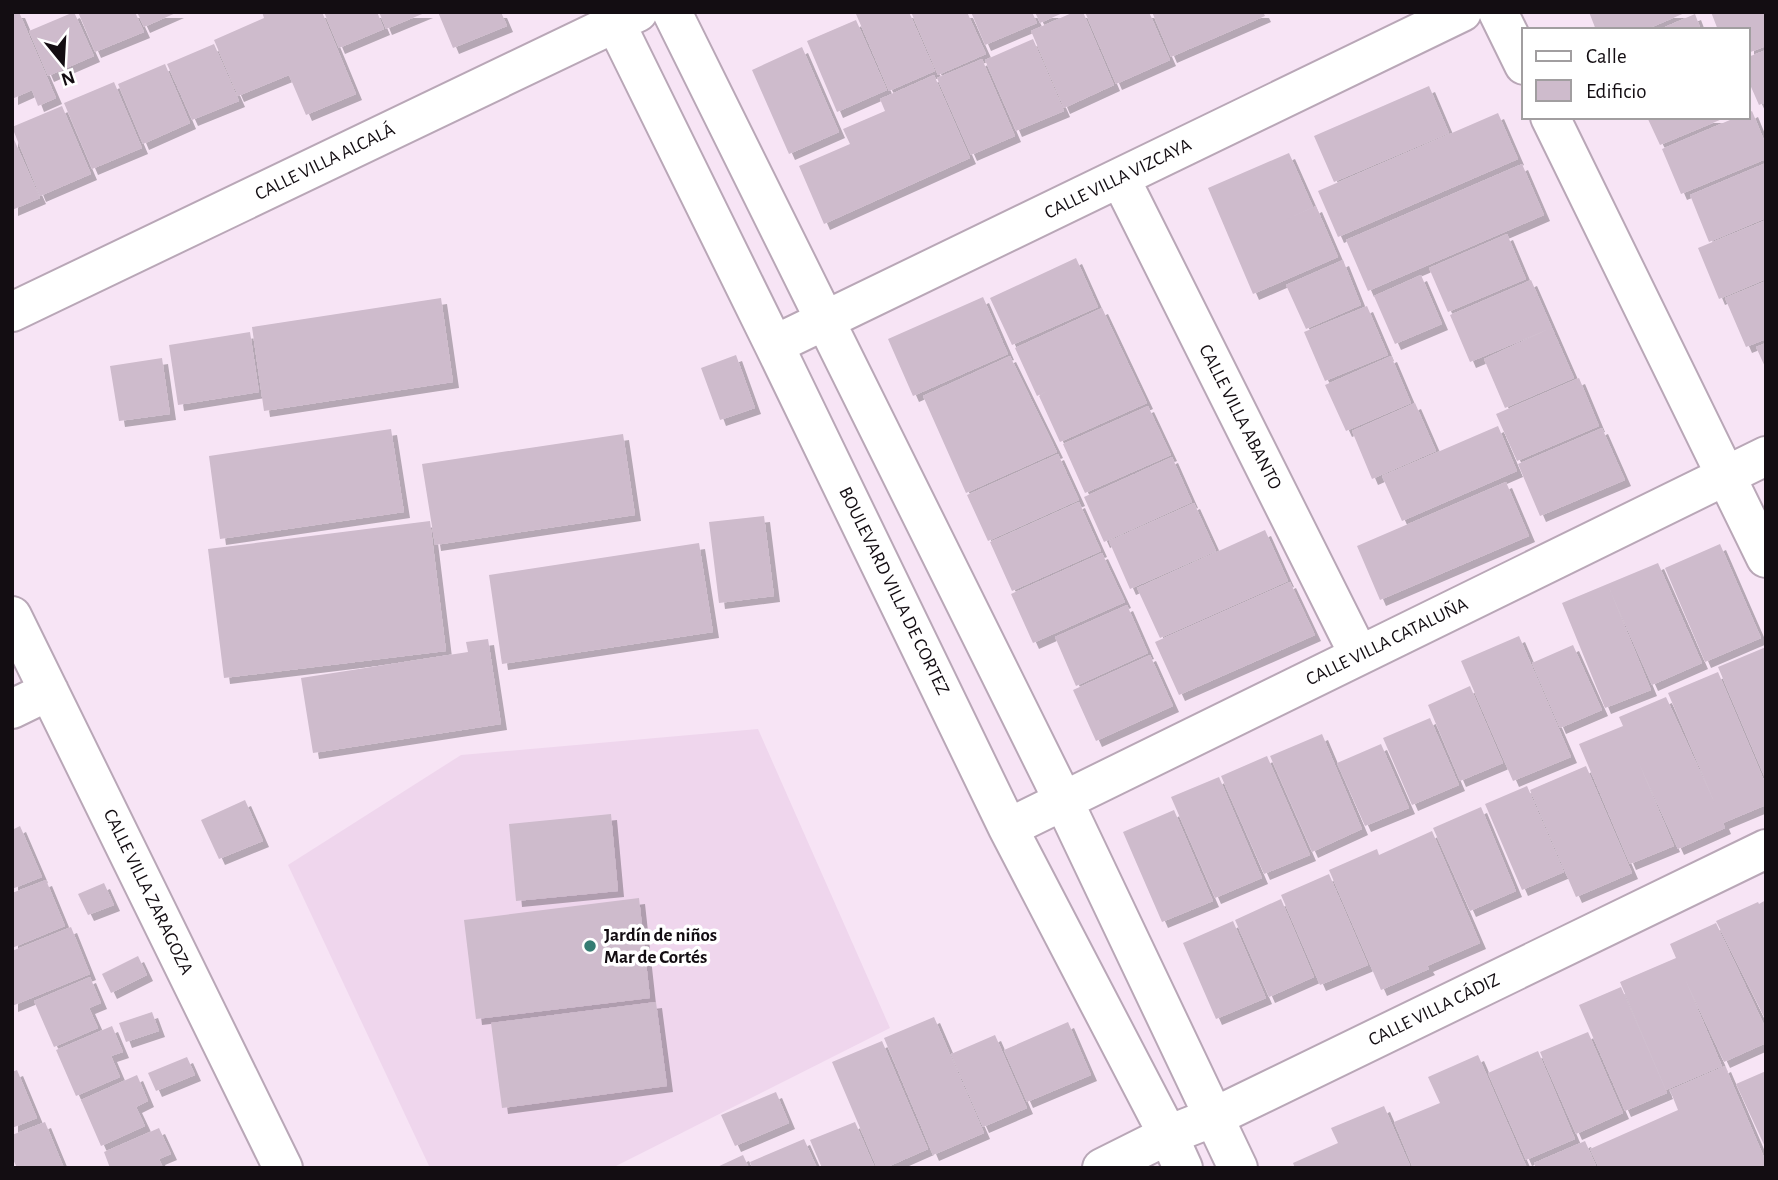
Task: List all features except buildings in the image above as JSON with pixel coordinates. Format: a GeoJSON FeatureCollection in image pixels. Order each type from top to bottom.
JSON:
{"type":"FeatureCollection","features":[{"type":"Feature","properties":{"kind":"street"},"geometry":{"type":"LineString","coordinates":[[672,12],[1063,800],[1238,1168]]}},
{"type":"Feature","properties":{"kind":"street","name":"CALLE VILLA VIZCAYA"},"geometry":{"type":"LineString","coordinates":[[774,345],[1462,12]]}},
{"type":"Feature","properties":{"kind":"street"},"geometry":{"type":"LineString","coordinates":[[1499,12],[1522,61]]}},
{"type":"Feature","properties":{"kind":"street","name":"CALLE VILLA ALCALÁ"},"geometry":{"type":"LineString","coordinates":[[12,312],[621,16]]}},
{"type":"Feature","properties":{"kind":"street","name":"BOULEVARD VILLA DE CORTEZ"},"geometry":{"type":"LineString","coordinates":[[621,16],[774,345],[1008,828],[1175,1151]]}},
{"type":"Feature","properties":{"kind":"street"},"geometry":{"type":"LineString","coordinates":[[1551,119],[1766,558]]}},
{"type":"Feature","properties":{"kind":"street","name":"CALLE VILLA ABANTO"},"geometry":{"type":"LineString","coordinates":[[1120,178],[1359,655]]}},
{"type":"Feature","properties":{"kind":"street","name":"CALLE VILLA CATALUÑA"},"geometry":{"type":"LineString","coordinates":[[1008,828],[1766,456]]}},
{"type":"Feature","properties":{"kind":"street","name":"CALLE VILLA ZARAGOZA"},"geometry":{"type":"LineString","coordinates":[[12,616],[283,1168]]}},
{"type":"Feature","properties":{"kind":"street"},"geometry":{"type":"LineString","coordinates":[[12,709],[49,691]]}},
{"type":"Feature","properties":{"kind":"street","name":"CALLE VILLA CÁDIZ"},"geometry":{"type":"LineString","coordinates":[[1102,1168],[1175,1151],[1214,1117],[1766,849]]}},
{"type":"Feature","properties":{"kind":"shaded area","name":"Jardín de niños Mar de Cortés"},"geometry":{"type":"Polygon","coordinates":[[[758,729],[890,1028],[612,1168],[430,1168],[288,865],[461,755],[758,729]]]}},
{"type":"Feature","properties":{"kind":"place","name":"Jardín de niños Mar de Cortés"},"geometry":{"type":"Point","coordinates":[590,946]}}]}
